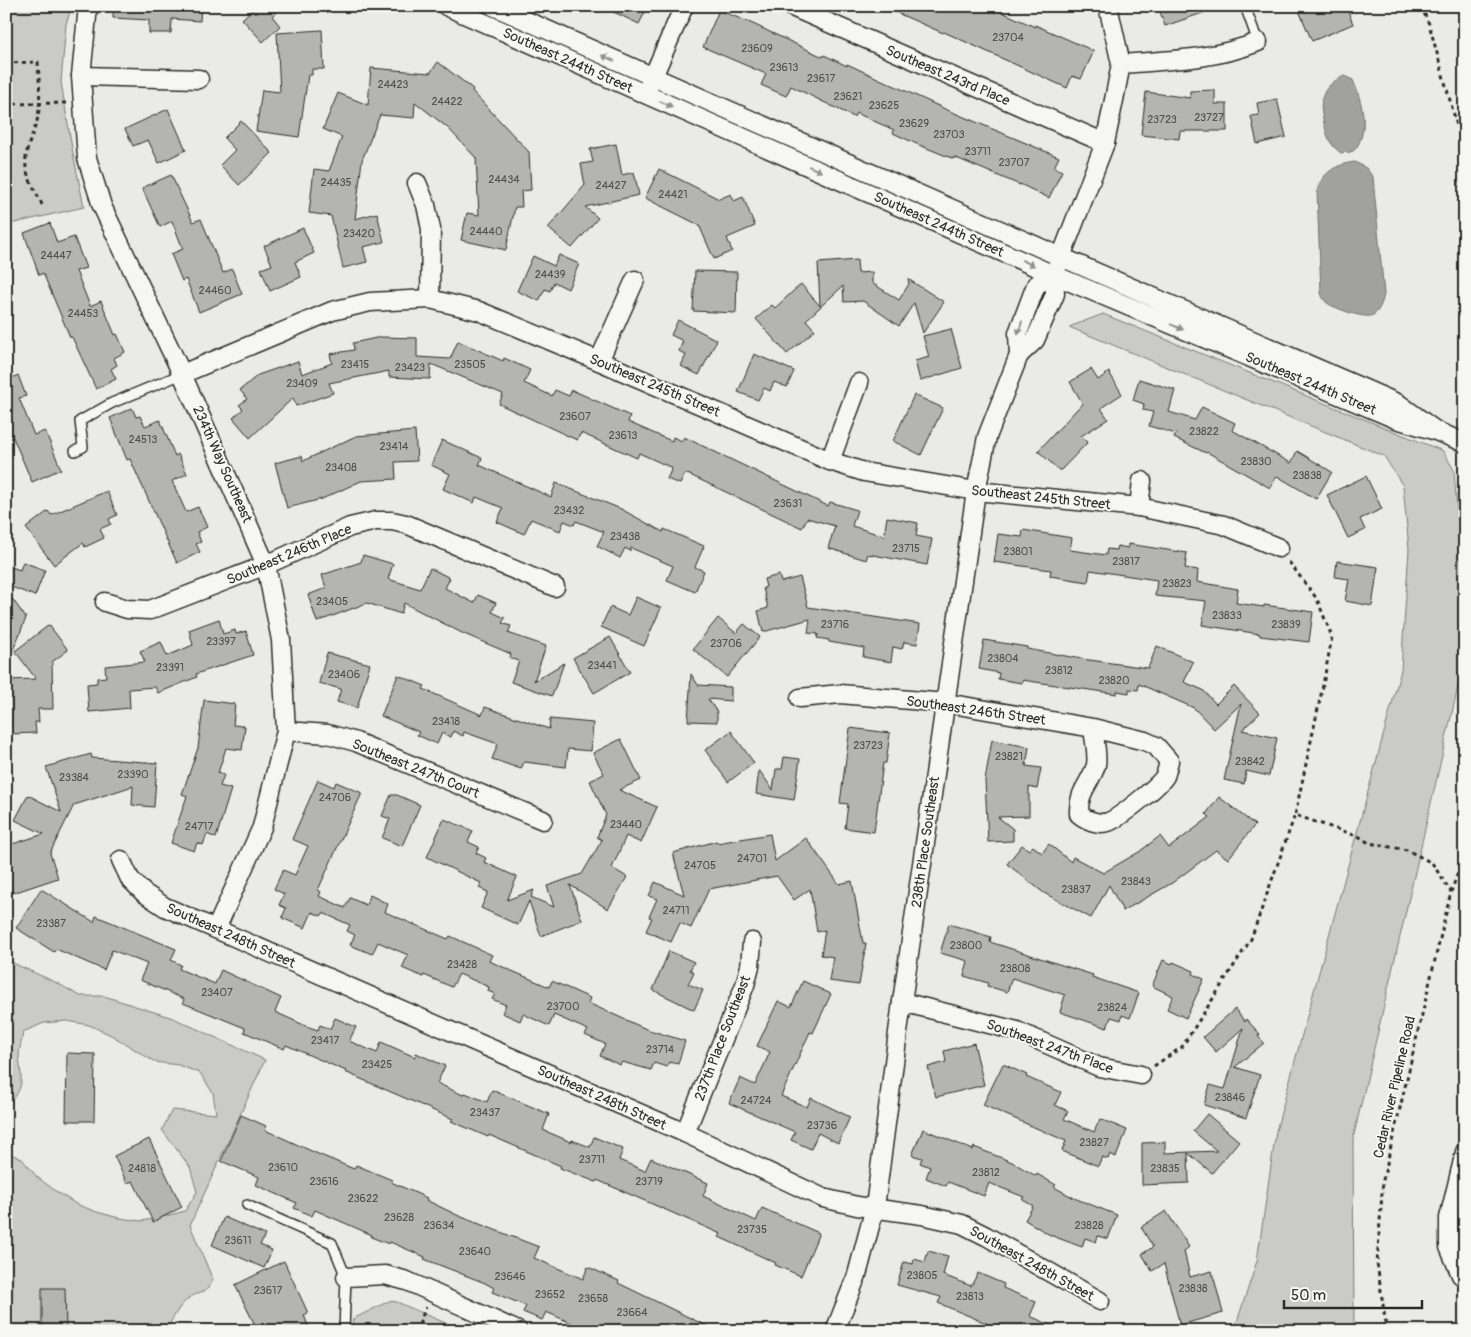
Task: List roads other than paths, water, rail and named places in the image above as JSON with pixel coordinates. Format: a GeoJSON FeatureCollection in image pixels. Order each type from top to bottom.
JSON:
{"type":"FeatureCollection","features":[{"type":"Feature","properties":{"kind":"street","name":"234th Way Southeast"},"geometry":{"type":"LineString","coordinates":[[88,6],[81,76],[88,158],[102,206],[182,374],[266,565],[281,640],[286,731],[262,827],[216,929]]}},
{"type":"Feature","properties":{"kind":"street","name":"Southeast 244th Street"},"geometry":{"type":"LineString","coordinates":[[446,6],[1054,275],[1396,419],[1436,431],[1465,443]]}},
{"type":"Feature","properties":{"kind":"street","name":"Southeast 244th Street"},"geometry":{"type":"LineString","coordinates":[[493,6],[653,78],[1399,404],[1436,431]]}},
{"type":"Feature","properties":{"kind":"street"},"geometry":{"type":"LineString","coordinates":[[646,95],[684,6]]}},
{"type":"Feature","properties":{"kind":"street","name":"Southeast 243rd Place"},"geometry":{"type":"LineString","coordinates":[[790,6],[1105,143]]}},
{"type":"Feature","properties":{"kind":"street"},"geometry":{"type":"LineString","coordinates":[[1054,275],[1105,143],[1121,64],[1108,6]]}},
{"type":"Feature","properties":{"kind":"street"},"geometry":{"type":"LineString","coordinates":[[1121,64],[1211,56],[1236,51],[1258,42]]}},
{"type":"Feature","properties":{"kind":"street"},"geometry":{"type":"LineString","coordinates":[[81,76],[198,79]]}},
{"type":"Feature","properties":{"kind":"street"},"geometry":{"type":"LineString","coordinates":[[417,183],[426,205],[431,229],[430,299]]}},
{"type":"Feature","properties":{"kind":"street","name":"238th Place Southeast"},"geometry":{"type":"LineString","coordinates":[[835,1331],[857,1275],[875,1207],[902,1002],[976,491],[987,437],[1019,355],[1018,333],[1036,285],[1054,275]]}},
{"type":"Feature","properties":{"kind":"street"},"geometry":{"type":"LineString","coordinates":[[599,361],[635,280]]}},
{"type":"Feature","properties":{"kind":"street","name":"Southeast 245th Street"},"geometry":{"type":"LineString","coordinates":[[182,374],[332,311],[370,302],[430,299],[479,311],[830,461],[864,472],[976,491],[1139,507],[1224,524],[1279,548]]}},
{"type":"Feature","properties":{"kind":"street"},"geometry":{"type":"LineString","coordinates":[[830,461],[859,383]]}},
{"type":"Feature","properties":{"kind":"street"},"geometry":{"type":"LineString","coordinates":[[1139,507],[1142,481]]}},
{"type":"Feature","properties":{"kind":"street","name":"Southeast 246th Place"},"geometry":{"type":"LineString","coordinates":[[105,602],[127,609],[150,610],[266,565],[350,527],[376,521],[392,521],[406,524],[555,587]]}},
{"type":"Feature","properties":{"kind":"street","name":"Southeast 246th Street"},"geometry":{"type":"LineString","coordinates":[[800,698],[840,694],[946,703],[1093,728],[1145,741],[1156,746],[1169,761],[1165,775],[1158,784],[1106,823],[1086,819],[1079,814],[1078,804],[1081,794],[1097,762],[1093,728]]}},
{"type":"Feature","properties":{"kind":"street","name":"Southeast 247th Court"},"geometry":{"type":"LineString","coordinates":[[286,731],[328,734],[356,742],[543,820]]}},
{"type":"Feature","properties":{"kind":"street","name":"Southeast 248th Street"},"geometry":{"type":"LineString","coordinates":[[121,860],[130,879],[144,893],[165,906],[216,929],[685,1133],[824,1198],[857,1206],[922,1215],[962,1224],[1100,1301]]}},
{"type":"Feature","properties":{"kind":"street","name":"237th Place Southeast"},"geometry":{"type":"LineString","coordinates":[[685,1133],[745,985],[750,966],[752,942]]}},
{"type":"Feature","properties":{"kind":"street","name":"Southeast 247th Place"},"geometry":{"type":"LineString","coordinates":[[902,1002],[1017,1031],[1098,1067],[1141,1075]]}},
{"type":"Feature","properties":{"kind":"street"},"geometry":{"type":"LineString","coordinates":[[1465,1152],[1449,1218],[1449,1246],[1461,1274],[1465,1277]]}},
{"type":"Feature","properties":{"kind":"street"},"geometry":{"type":"LineString","coordinates":[[346,1277],[385,1275],[407,1281],[518,1331]]}},
{"type":"Feature","properties":{"kind":"lane"},"geometry":{"type":"LineString","coordinates":[[1245,6],[1258,42]]}},
{"type":"Feature","properties":{"kind":"lane"},"geometry":{"type":"LineString","coordinates":[[75,451],[83,447],[80,421],[112,403],[182,374]]}},
{"type":"Feature","properties":{"kind":"lane"},"geometry":{"type":"LineString","coordinates":[[247,1205],[332,1243],[346,1277],[344,1331]]}}]}
